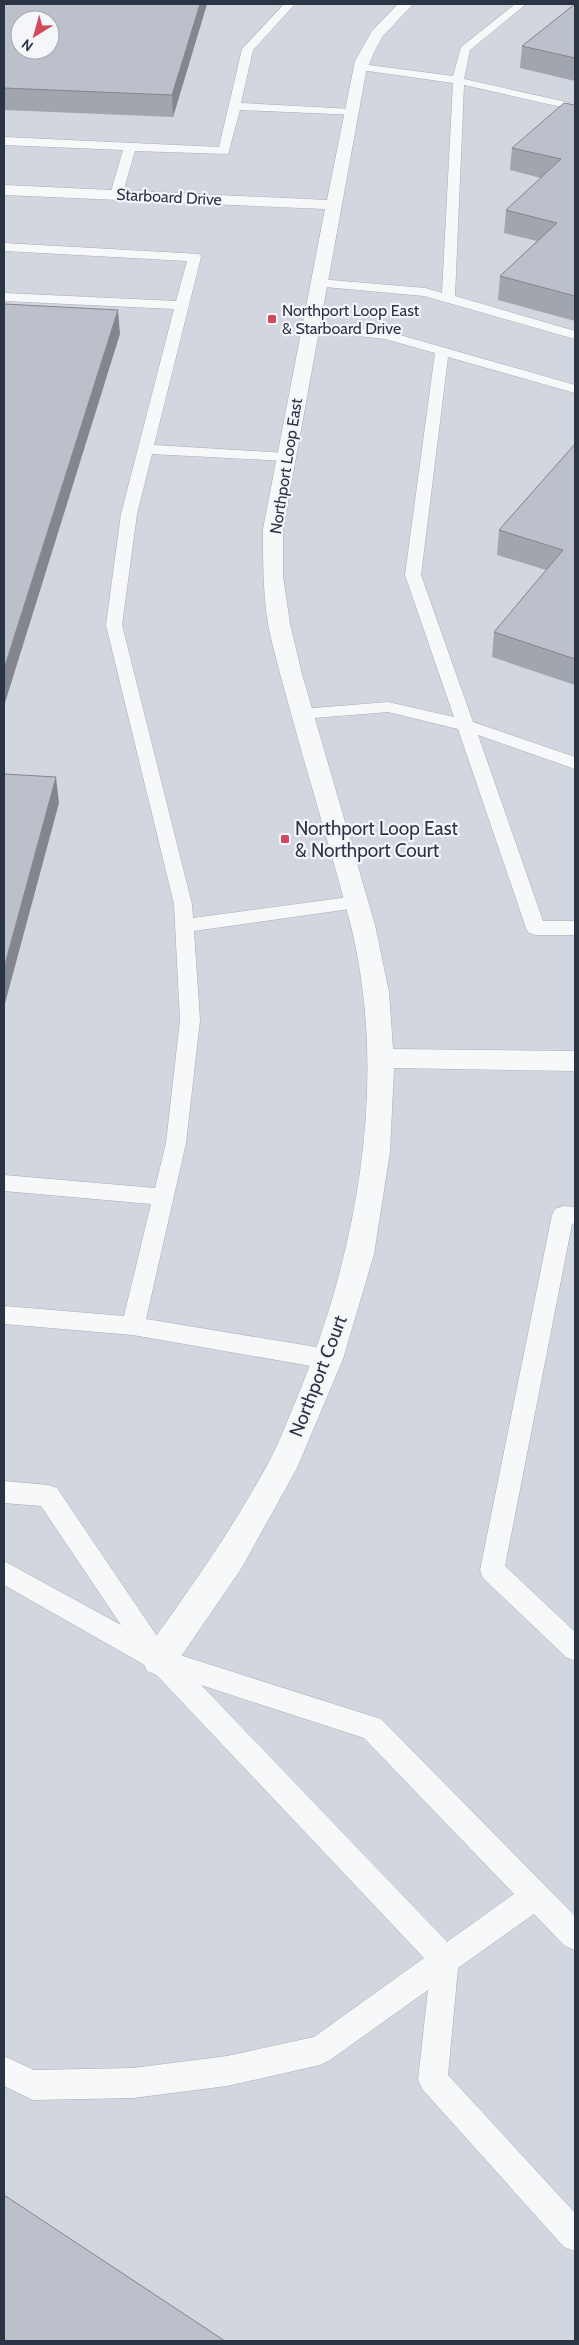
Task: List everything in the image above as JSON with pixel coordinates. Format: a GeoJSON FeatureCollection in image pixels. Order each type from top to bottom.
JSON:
{"type":"FeatureCollection","features":[{"type":"Feature","properties":{"kind":"street","name":"Northport Loop East"},"geometry":{"type":"LineString","coordinates":[[381,1058],[376,992],[357,902],[302,714],[279,624],[273,576],[273,529],[361,67],[366,50],[378,31],[406,4]]}},
{"type":"Feature","properties":{"kind":"street","name":"Starboard Drive"},"geometry":{"type":"LineString","coordinates":[[4,190],[334,205]]}},
{"type":"Feature","properties":{"kind":"street"},"geometry":{"type":"LineString","coordinates":[[381,1058],[575,1061]]}},
{"type":"Feature","properties":{"kind":"street","name":"Northport Court"},"geometry":{"type":"LineString","coordinates":[[159,1660],[230,1559],[286,1459],[328,1359],[360,1254],[376,1152],[381,1058]]}},
{"type":"Feature","properties":{"kind":"lane"},"geometry":{"type":"LineString","coordinates":[[4,141],[224,152],[248,49],[290,4]]}},
{"type":"Feature","properties":{"kind":"lane"},"geometry":{"type":"LineString","coordinates":[[448,299],[459,80],[464,49],[521,4]]}},
{"type":"Feature","properties":{"kind":"lane"},"geometry":{"type":"LineString","coordinates":[[361,67],[406,71],[459,80],[575,107]]}},
{"type":"Feature","properties":{"kind":"lane"},"geometry":{"type":"LineString","coordinates":[[235,106],[352,113]]}},
{"type":"Feature","properties":{"kind":"lane"},"geometry":{"type":"LineString","coordinates":[[116,195],[130,147]]}},
{"type":"Feature","properties":{"kind":"lane"},"geometry":{"type":"LineString","coordinates":[[4,247],[194,257],[130,514],[114,625],[183,904],[190,1020],[176,1143],[133,1326]]}},
{"type":"Feature","properties":{"kind":"lane"},"geometry":{"type":"LineString","coordinates":[[319,283],[425,292],[575,335]]}},
{"type":"Feature","properties":{"kind":"lane"},"geometry":{"type":"LineString","coordinates":[[4,297],[182,305]]}},
{"type":"Feature","properties":{"kind":"lane"},"geometry":{"type":"LineString","coordinates":[[311,327],[386,335],[575,389]]}},
{"type":"Feature","properties":{"kind":"lane"},"geometry":{"type":"LineString","coordinates":[[442,351],[413,575],[536,928],[575,928]]}},
{"type":"Feature","properties":{"kind":"lane"},"geometry":{"type":"LineString","coordinates":[[146,449],[286,457]]}},
{"type":"Feature","properties":{"kind":"lane"},"geometry":{"type":"LineString","coordinates":[[302,714],[388,707],[465,725],[575,763]]}},
{"type":"Feature","properties":{"kind":"lane"},"geometry":{"type":"LineString","coordinates":[[184,926],[357,902]]}},
{"type":"Feature","properties":{"kind":"lane"},"geometry":{"type":"LineString","coordinates":[[4,1183],[164,1197]]}},
{"type":"Feature","properties":{"kind":"lane"},"geometry":{"type":"LineString","coordinates":[[575,1215],[563,1215],[492,1570],[575,1649]]}},
{"type":"Feature","properties":{"kind":"lane"},"geometry":{"type":"LineString","coordinates":[[4,1314],[133,1326],[328,1359]]}},
{"type":"Feature","properties":{"kind":"lane"},"geometry":{"type":"LineString","coordinates":[[4,1492],[48,1496],[159,1660],[446,1960],[433,2080],[575,2236]]}},
{"type":"Feature","properties":{"kind":"lane"},"geometry":{"type":"LineString","coordinates":[[4,1572],[159,1660],[372,1728],[575,1936]]}},
{"type":"Feature","properties":{"kind":"lane"},"geometry":{"type":"LineString","coordinates":[[4,2071],[32,2085],[133,2083],[227,2071],[320,2050],[536,1895]]}},
{"type":"Feature","properties":{"kind":"shaded area"},"geometry":{"type":"Polygon","coordinates":[[[4,4],[575,4],[575,2341],[4,2341],[4,4]]]}},
{"type":"Feature","properties":{"kind":"building"},"geometry":{"type":"Polygon","coordinates":[[[4,4],[200,4],[172,95],[4,88],[4,4]]]}},
{"type":"Feature","properties":{"kind":"building"},"geometry":{"type":"Polygon","coordinates":[[[575,4],[575,58],[522,46],[575,4]]]}},
{"type":"Feature","properties":{"kind":"building"},"geometry":{"type":"Polygon","coordinates":[[[564,103],[575,105],[575,296],[500,276],[557,223],[506,210],[561,159],[512,148],[564,103]]]}},
{"type":"Feature","properties":{"kind":"building"},"geometry":{"type":"Polygon","coordinates":[[[4,304],[118,310],[4,669],[4,304]]]}},
{"type":"Feature","properties":{"kind":"building"},"geometry":{"type":"Polygon","coordinates":[[[575,444],[575,659],[494,632],[563,550],[499,530],[575,444]]]}},
{"type":"Feature","properties":{"kind":"building"},"geometry":{"type":"Polygon","coordinates":[[[4,774],[56,777],[4,968],[4,774]]]}},
{"type":"Feature","properties":{"kind":"building"},"geometry":{"type":"Polygon","coordinates":[[[4,2195],[225,2341],[4,2341],[4,2195]]]}},
{"type":"Feature","properties":{"kind":"place","name":"Northport Loop East & Starboard Drive"},"geometry":{"type":"Point","coordinates":[272,319]}},
{"type":"Feature","properties":{"kind":"place","name":"Northport Loop East & Northport Court"},"geometry":{"type":"Point","coordinates":[285,839]}}]}
